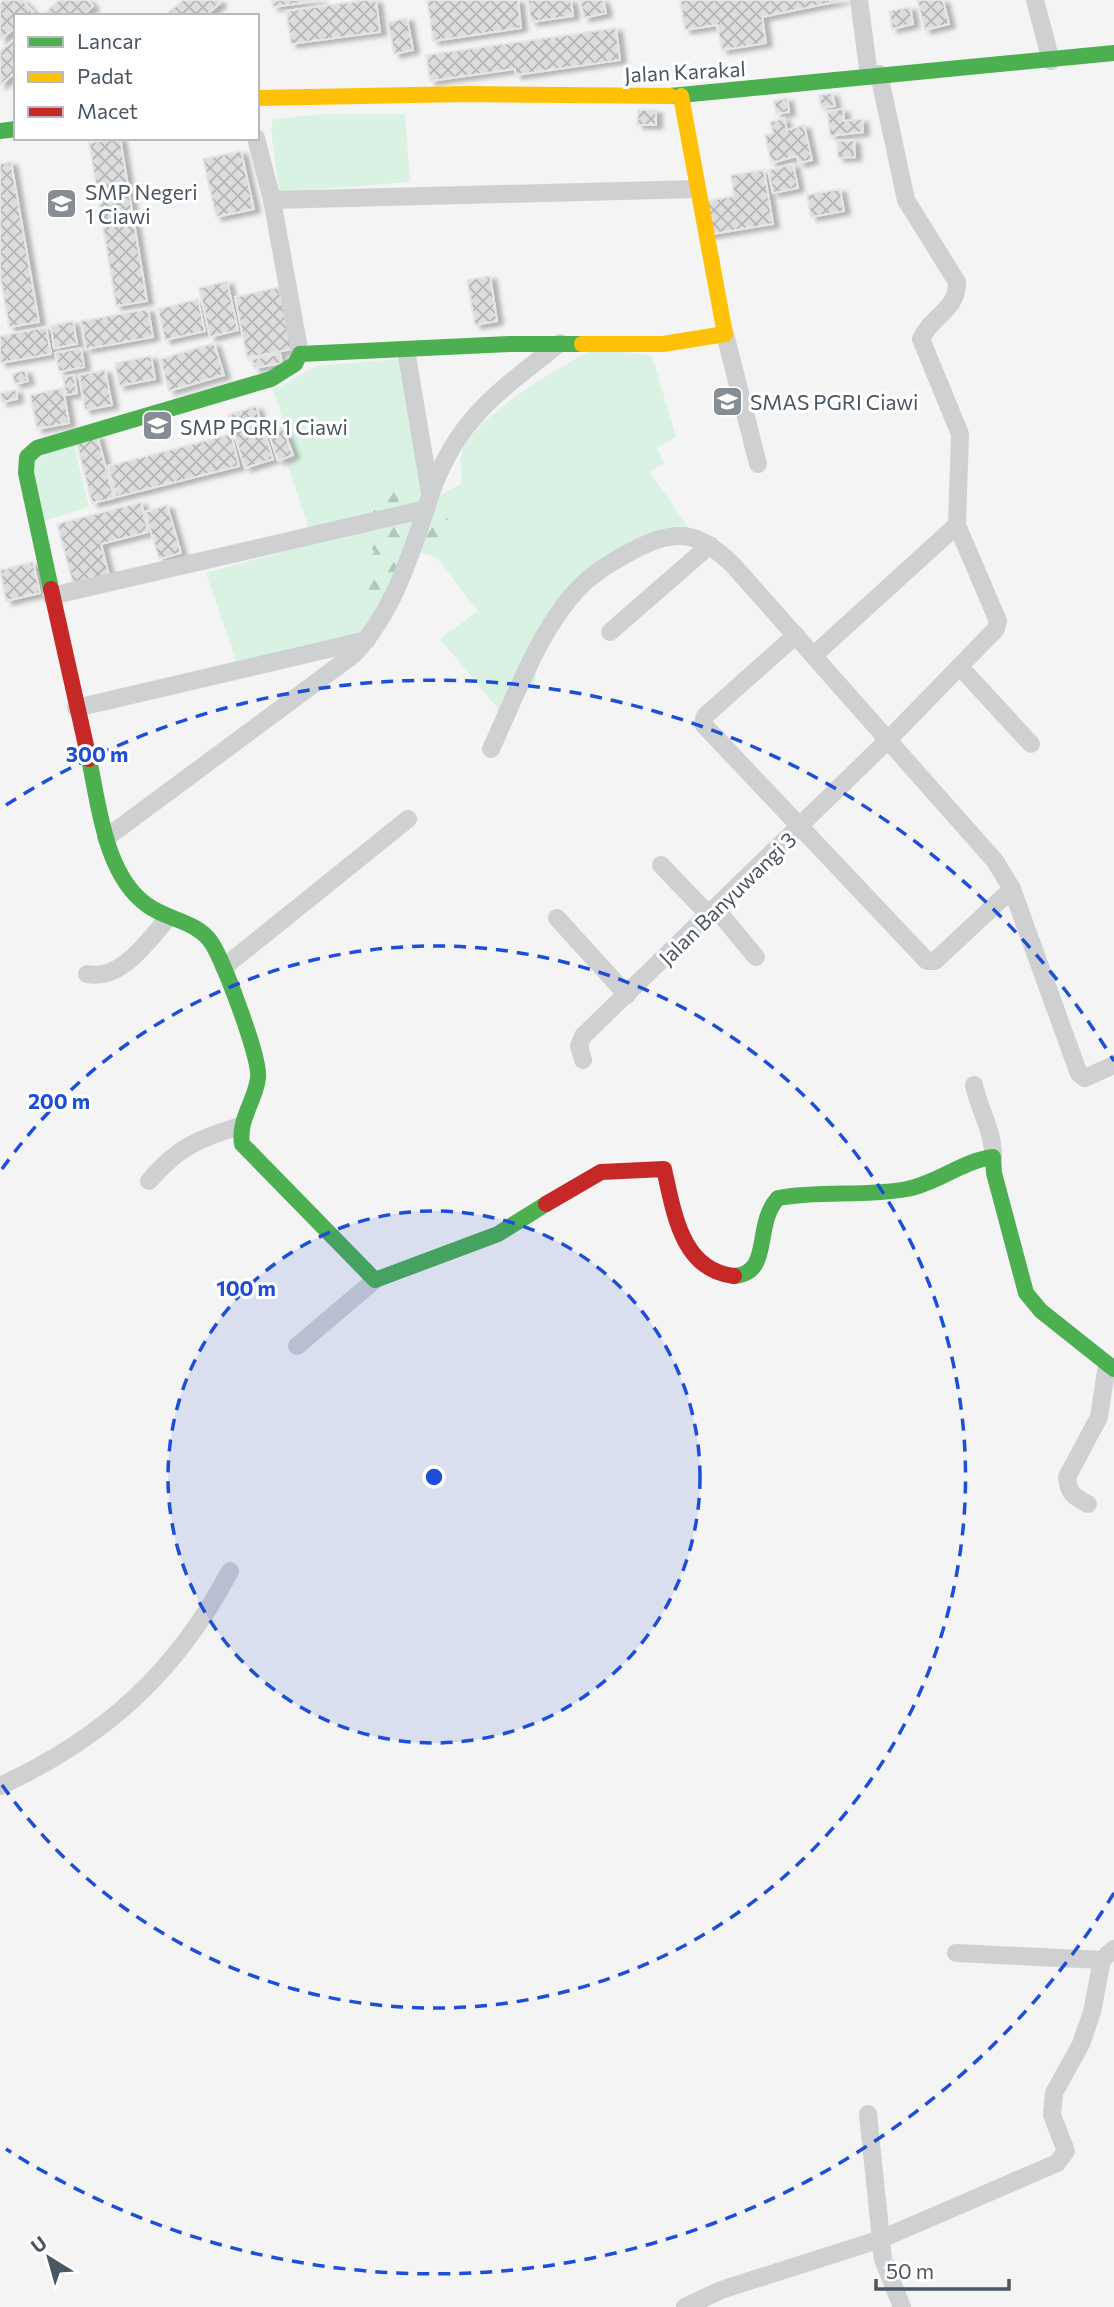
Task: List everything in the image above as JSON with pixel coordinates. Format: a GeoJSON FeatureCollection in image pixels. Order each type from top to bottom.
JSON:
{"type":"FeatureCollection","features":[{"type":"Feature","properties":{"kind":"street"},"geometry":{"type":"LineString","coordinates":[[814,655],[957,525],[960,434],[921,339],[924,331],[953,303],[957,282],[906,201],[874,74],[859,0]]}},
{"type":"Feature","properties":{"kind":"street"},"geometry":{"type":"LineString","coordinates":[[1035,0],[1051,61]]}},
{"type":"Feature","properties":{"kind":"street","name":"Jalan Karakal"},"geometry":{"type":"LineString","coordinates":[[259,99],[466,94],[681,96],[874,74],[1051,61],[1114,53]]}},
{"type":"Feature","properties":{"kind":"street"},"geometry":{"type":"LineString","coordinates":[[681,96],[725,334],[758,464]]}},
{"type":"Feature","properties":{"kind":"street"},"geometry":{"type":"LineString","coordinates":[[257,140],[272,200],[300,354],[295,364],[271,379],[31,452],[25,465],[51,596],[106,838],[123,876],[136,895],[168,918],[194,926],[202,932],[224,967],[259,1071],[259,1083],[240,1126],[240,1136],[247,1153],[375,1280]]}},
{"type":"Feature","properties":{"kind":"street"},"geometry":{"type":"LineString","coordinates":[[272,200],[697,189]]}},
{"type":"Feature","properties":{"kind":"street"},"geometry":{"type":"LineString","coordinates":[[300,354],[560,343],[663,344],[725,334]]}},
{"type":"Feature","properties":{"kind":"street"},"geometry":{"type":"LineString","coordinates":[[106,838],[333,672],[367,640],[390,605],[428,501],[455,440],[474,414],[560,343]]}},
{"type":"Feature","properties":{"kind":"street"},"geometry":{"type":"LineString","coordinates":[[406,350],[428,501]]}},
{"type":"Feature","properties":{"kind":"street"},"geometry":{"type":"LineString","coordinates":[[51,596],[428,501]]}},
{"type":"Feature","properties":{"kind":"street","name":"Jalan Banyuwangi 3"},"geometry":{"type":"LineString","coordinates":[[583,1060],[579,1046],[583,1036],[713,912],[992,636],[998,621],[957,525]]}},
{"type":"Feature","properties":{"kind":"street"},"geometry":{"type":"LineString","coordinates":[[491,749],[548,632],[560,611],[587,580],[625,555],[659,539],[686,535],[710,545],[796,635],[984,848],[1012,889],[1079,1074],[1092,1076],[1114,1065]]}},
{"type":"Feature","properties":{"kind":"street"},"geometry":{"type":"LineString","coordinates":[[610,632],[710,545]]}},
{"type":"Feature","properties":{"kind":"street"},"geometry":{"type":"LineString","coordinates":[[796,635],[703,719],[704,723],[931,962],[1012,889]]}},
{"type":"Feature","properties":{"kind":"street"},"geometry":{"type":"LineString","coordinates":[[76,708],[367,640]]}},
{"type":"Feature","properties":{"kind":"street"},"geometry":{"type":"LineString","coordinates":[[960,667],[1031,744]]}},
{"type":"Feature","properties":{"kind":"street"},"geometry":{"type":"LineString","coordinates":[[224,967],[408,819]]}},
{"type":"Feature","properties":{"kind":"street"},"geometry":{"type":"LineString","coordinates":[[661,865],[713,912],[756,957]]}},
{"type":"Feature","properties":{"kind":"street"},"geometry":{"type":"LineString","coordinates":[[86,974],[101,977],[111,973],[145,944],[168,918]]}},
{"type":"Feature","properties":{"kind":"street"},"geometry":{"type":"LineString","coordinates":[[557,918],[627,995]]}},
{"type":"Feature","properties":{"kind":"street"},"geometry":{"type":"LineString","coordinates":[[974,1085],[981,1115],[993,1146],[994,1173],[1026,1293],[1041,1311],[1110,1367],[1099,1417],[1067,1477],[1068,1488],[1074,1497],[1088,1504]]}},
{"type":"Feature","properties":{"kind":"street"},"geometry":{"type":"LineString","coordinates":[[149,1181],[179,1150],[195,1140],[240,1126]]}},
{"type":"Feature","properties":{"kind":"street"},"geometry":{"type":"LineString","coordinates":[[297,1346],[375,1280],[498,1234],[586,1178],[617,1169],[664,1169],[683,1242],[694,1258],[714,1272],[733,1277],[745,1275],[754,1269],[759,1256],[762,1220],[769,1206],[778,1198],[896,1191],[926,1184],[980,1158],[993,1157]]}},
{"type":"Feature","properties":{"kind":"street"},"geometry":{"type":"LineString","coordinates":[[0,1786],[83,1741],[145,1692],[178,1654],[211,1608],[230,1571]]}},
{"type":"Feature","properties":{"kind":"street"},"geometry":{"type":"LineString","coordinates":[[685,2307],[721,2290],[881,2239],[1046,2169],[1064,2157],[1066,2151],[1052,2115],[1054,2093],[1081,2044],[1108,1955],[956,1953]]}},
{"type":"Feature","properties":{"kind":"street"},"geometry":{"type":"LineString","coordinates":[[868,2114],[886,2271],[902,2307]]}},
{"type":"Feature","properties":{"kind":"green space"},"geometry":{"type":"Polygon","coordinates":[[[322,114],[405,114],[410,182],[279,192],[271,130],[273,119],[322,114]]]}},
{"type":"Feature","properties":{"kind":"green space"},"geometry":{"type":"Polygon","coordinates":[[[598,348],[652,356],[676,437],[657,448],[664,463],[650,472],[688,527],[654,538],[593,569],[539,652],[534,687],[520,693],[504,716],[440,639],[478,611],[409,522],[310,531],[287,463],[296,458],[273,390],[316,366],[398,359],[406,368],[438,496],[461,484],[462,452],[469,439],[483,424],[521,392],[598,348]]]}},
{"type":"Feature","properties":{"kind":"green space"},"geometry":{"type":"Polygon","coordinates":[[[72,439],[89,507],[43,521],[30,463],[72,439]]]}},
{"type":"Feature","properties":{"kind":"green space"},"geometry":{"type":"Polygon","coordinates":[[[387,477],[407,488],[397,503],[400,508],[435,511],[449,521],[451,529],[444,555],[435,557],[413,550],[401,577],[401,600],[393,613],[375,610],[368,599],[354,591],[355,584],[368,578],[369,557],[375,552],[362,539],[354,517],[372,503],[390,496],[387,477]]]}},
{"type":"Feature","properties":{"kind":"green space"},"geometry":{"type":"Polygon","coordinates":[[[364,529],[379,555],[394,608],[390,619],[374,638],[240,672],[206,573],[364,529]]]}},
{"type":"Feature","properties":{"kind":"building"},"geometry":{"type":"Polygon","coordinates":[[[4,0],[22,0],[33,12],[14,14],[14,29],[0,40],[0,3],[4,0]]]}},
{"type":"Feature","properties":{"kind":"building"},"geometry":{"type":"Polygon","coordinates":[[[59,0],[88,0],[93,6],[84,14],[43,14],[59,0]]]}},
{"type":"Feature","properties":{"kind":"building"},"geometry":{"type":"Polygon","coordinates":[[[183,0],[218,0],[220,3],[207,14],[166,14],[183,0]]]}},
{"type":"Feature","properties":{"kind":"building"},"geometry":{"type":"Polygon","coordinates":[[[272,0],[322,0],[273,7],[272,0]]]}},
{"type":"Feature","properties":{"kind":"building"},"geometry":{"type":"Polygon","coordinates":[[[376,0],[380,32],[291,44],[286,11],[376,0]]]}},
{"type":"Feature","properties":{"kind":"building"},"geometry":{"type":"Polygon","coordinates":[[[427,0],[518,0],[521,28],[433,41],[427,0]]]}},
{"type":"Feature","properties":{"kind":"building"},"geometry":{"type":"Polygon","coordinates":[[[528,0],[571,0],[573,16],[531,22],[528,0]]]}},
{"type":"Feature","properties":{"kind":"building"},"geometry":{"type":"Polygon","coordinates":[[[580,0],[603,0],[606,13],[584,18],[580,0]]]}},
{"type":"Feature","properties":{"kind":"building"},"geometry":{"type":"Polygon","coordinates":[[[680,0],[844,0],[762,17],[766,43],[722,50],[717,25],[685,30],[680,0]]]}},
{"type":"Feature","properties":{"kind":"building"},"geometry":{"type":"Polygon","coordinates":[[[917,0],[943,0],[949,24],[925,30],[917,0]]]}},
{"type":"Feature","properties":{"kind":"building"},"geometry":{"type":"Polygon","coordinates":[[[910,7],[913,24],[892,29],[889,11],[910,7]]]}},
{"type":"Feature","properties":{"kind":"building"},"geometry":{"type":"Polygon","coordinates":[[[407,18],[413,50],[394,54],[388,22],[407,18]]]}},
{"type":"Feature","properties":{"kind":"building"},"geometry":{"type":"Polygon","coordinates":[[[616,28],[620,60],[516,75],[515,69],[430,81],[426,55],[616,28]]]}},
{"type":"Feature","properties":{"kind":"building"},"geometry":{"type":"Polygon","coordinates":[[[14,40],[14,74],[0,85],[0,51],[14,40]]]}},
{"type":"Feature","properties":{"kind":"building"},"geometry":{"type":"Polygon","coordinates":[[[832,93],[835,106],[821,108],[819,95],[832,93]]]}},
{"type":"Feature","properties":{"kind":"building"},"geometry":{"type":"Polygon","coordinates":[[[787,98],[789,112],[776,114],[774,101],[787,98]]]}},
{"type":"Feature","properties":{"kind":"building"},"geometry":{"type":"Polygon","coordinates":[[[843,109],[844,121],[862,119],[863,132],[830,136],[827,111],[843,109]]]}},
{"type":"Feature","properties":{"kind":"building"},"geometry":{"type":"Polygon","coordinates":[[[638,110],[656,110],[656,125],[637,125],[638,110]]]}},
{"type":"Feature","properties":{"kind":"building"},"geometry":{"type":"Polygon","coordinates":[[[784,118],[787,130],[804,125],[812,160],[799,163],[797,156],[771,163],[765,135],[773,133],[770,122],[784,118]]]}},
{"type":"Feature","properties":{"kind":"building"},"geometry":{"type":"Polygon","coordinates":[[[120,140],[147,301],[116,306],[89,143],[120,140]]]}},
{"type":"Feature","properties":{"kind":"building"},"geometry":{"type":"Polygon","coordinates":[[[854,140],[855,157],[838,158],[837,141],[854,140]]]}},
{"type":"Feature","properties":{"kind":"building"},"geometry":{"type":"Polygon","coordinates":[[[241,151],[254,209],[216,217],[203,159],[241,151]]]}},
{"type":"Feature","properties":{"kind":"building"},"geometry":{"type":"Polygon","coordinates":[[[11,162],[39,322],[9,327],[0,275],[0,164],[11,162]]]}},
{"type":"Feature","properties":{"kind":"building"},"geometry":{"type":"Polygon","coordinates":[[[793,164],[798,188],[773,193],[768,170],[793,164]]]}},
{"type":"Feature","properties":{"kind":"building"},"geometry":{"type":"Polygon","coordinates":[[[764,170],[773,224],[706,235],[701,202],[734,196],[731,175],[764,170]]]}},
{"type":"Feature","properties":{"kind":"building"},"geometry":{"type":"Polygon","coordinates":[[[840,189],[844,211],[811,217],[807,195],[840,189]]]}},
{"type":"Feature","properties":{"kind":"building"},"geometry":{"type":"Polygon","coordinates":[[[490,276],[497,321],[475,325],[467,280],[490,276]]]}},
{"type":"Feature","properties":{"kind":"building"},"geometry":{"type":"Polygon","coordinates":[[[227,281],[238,330],[210,337],[199,288],[227,281]]]}},
{"type":"Feature","properties":{"kind":"building"},"geometry":{"type":"Polygon","coordinates":[[[279,287],[292,349],[247,358],[235,297],[279,287]]]}},
{"type":"Feature","properties":{"kind":"building"},"geometry":{"type":"Polygon","coordinates":[[[198,299],[205,331],[165,340],[158,309],[198,299]]]}},
{"type":"Feature","properties":{"kind":"building"},"geometry":{"type":"Polygon","coordinates":[[[148,309],[153,337],[86,349],[81,321],[148,309]]]}},
{"type":"Feature","properties":{"kind":"building"},"geometry":{"type":"Polygon","coordinates":[[[73,321],[77,344],[54,348],[51,326],[73,321]]]}},
{"type":"Feature","properties":{"kind":"building"},"geometry":{"type":"Polygon","coordinates":[[[46,327],[51,354],[0,363],[0,336],[46,327]]]}},
{"type":"Feature","properties":{"kind":"building"},"geometry":{"type":"Polygon","coordinates":[[[214,343],[224,375],[169,391],[160,359],[214,343]]]}},
{"type":"Feature","properties":{"kind":"building"},"geometry":{"type":"Polygon","coordinates":[[[81,348],[84,367],[59,372],[55,353],[81,348]]]}},
{"type":"Feature","properties":{"kind":"building"},"geometry":{"type":"Polygon","coordinates":[[[280,354],[282,363],[254,368],[252,359],[280,354]]]}},
{"type":"Feature","properties":{"kind":"building"},"geometry":{"type":"Polygon","coordinates":[[[151,356],[155,379],[119,386],[115,363],[151,356]]]}},
{"type":"Feature","properties":{"kind":"building"},"geometry":{"type":"Polygon","coordinates":[[[25,370],[28,381],[15,384],[12,374],[25,370]]]}},
{"type":"Feature","properties":{"kind":"building"},"geometry":{"type":"Polygon","coordinates":[[[105,370],[112,405],[85,410],[79,375],[105,370]]]}},
{"type":"Feature","properties":{"kind":"building"},"geometry":{"type":"Polygon","coordinates":[[[74,375],[77,393],[66,395],[63,377],[74,375]]]}},
{"type":"Feature","properties":{"kind":"building"},"geometry":{"type":"Polygon","coordinates":[[[63,388],[69,423],[37,429],[30,395],[63,388]]]}},
{"type":"Feature","properties":{"kind":"building"},"geometry":{"type":"Polygon","coordinates":[[[16,390],[17,399],[2,402],[0,393],[16,390]]]}},
{"type":"Feature","properties":{"kind":"building"},"geometry":{"type":"Polygon","coordinates":[[[256,406],[273,459],[245,468],[228,415],[256,406]]]}},
{"type":"Feature","properties":{"kind":"building"},"geometry":{"type":"Polygon","coordinates":[[[282,426],[293,455],[278,461],[268,431],[282,426]]]}},
{"type":"Feature","properties":{"kind":"building"},"geometry":{"type":"Polygon","coordinates":[[[231,434],[239,466],[116,497],[108,466],[231,434]]]}},
{"type":"Feature","properties":{"kind":"building"},"geometry":{"type":"Polygon","coordinates":[[[97,435],[114,498],[92,503],[76,441],[97,435]]]}},
{"type":"Feature","properties":{"kind":"building"},"geometry":{"type":"Polygon","coordinates":[[[141,502],[148,532],[101,544],[110,579],[74,588],[57,524],[141,502]]]}},
{"type":"Feature","properties":{"kind":"building"},"geometry":{"type":"Polygon","coordinates":[[[167,505],[181,553],[159,559],[145,512],[167,505]]]}},
{"type":"Feature","properties":{"kind":"building"},"geometry":{"type":"Polygon","coordinates":[[[33,562],[40,593],[6,601],[0,570],[33,562]]]}},
{"type":"Feature","properties":{"kind":"traffic: fast"},"geometry":{"type":"LineString","coordinates":[[670,96],[1114,53]]}},
{"type":"Feature","properties":{"kind":"traffic: fast"},"geometry":{"type":"LineString","coordinates":[[0,131],[14,129]]}},
{"type":"Feature","properties":{"kind":"traffic: fast"},"geometry":{"type":"LineString","coordinates":[[51,589],[26,473],[27,457],[37,448],[271,379],[295,364],[300,354],[509,344],[582,344]]}},
{"type":"Feature","properties":{"kind":"traffic: fast"},"geometry":{"type":"LineString","coordinates":[[89,759],[106,838],[122,876],[133,892],[147,905],[198,929],[205,935],[217,952],[232,988],[254,1051],[258,1078],[242,1127],[242,1144],[375,1280],[498,1234],[546,1204]]}},
{"type":"Feature","properties":{"kind":"traffic: fast"},"geometry":{"type":"LineString","coordinates":[[734,1276],[746,1273],[754,1266],[766,1221],[778,1198],[907,1189],[993,1157],[994,1173],[1026,1293],[1041,1311],[1114,1369]]}},
{"type":"Feature","properties":{"kind":"traffic: slow"},"geometry":{"type":"LineString","coordinates":[[259,98],[466,94],[670,96]]}},
{"type":"Feature","properties":{"kind":"traffic: slow"},"geometry":{"type":"LineString","coordinates":[[582,344],[663,344],[725,334],[681,96]]}},
{"type":"Feature","properties":{"kind":"traffic: jam"},"geometry":{"type":"LineString","coordinates":[[51,589],[89,759]]}},
{"type":"Feature","properties":{"kind":"traffic: jam"},"geometry":{"type":"LineString","coordinates":[[546,1204],[601,1172],[664,1169],[677,1220],[691,1251],[702,1263],[716,1271],[734,1276]]}},
{"type":"Feature","properties":{"kind":"place","name":"SMP Negeri 1 Ciawi"},"geometry":{"type":"Point","coordinates":[62,203]}},
{"type":"Feature","properties":{"kind":"place","name":"SMAS PGRI Ciawi"},"geometry":{"type":"Point","coordinates":[727,401]}},
{"type":"Feature","properties":{"kind":"place","name":"SMP PGRI 1 Ciawi"},"geometry":{"type":"Point","coordinates":[157,426]}}]}
